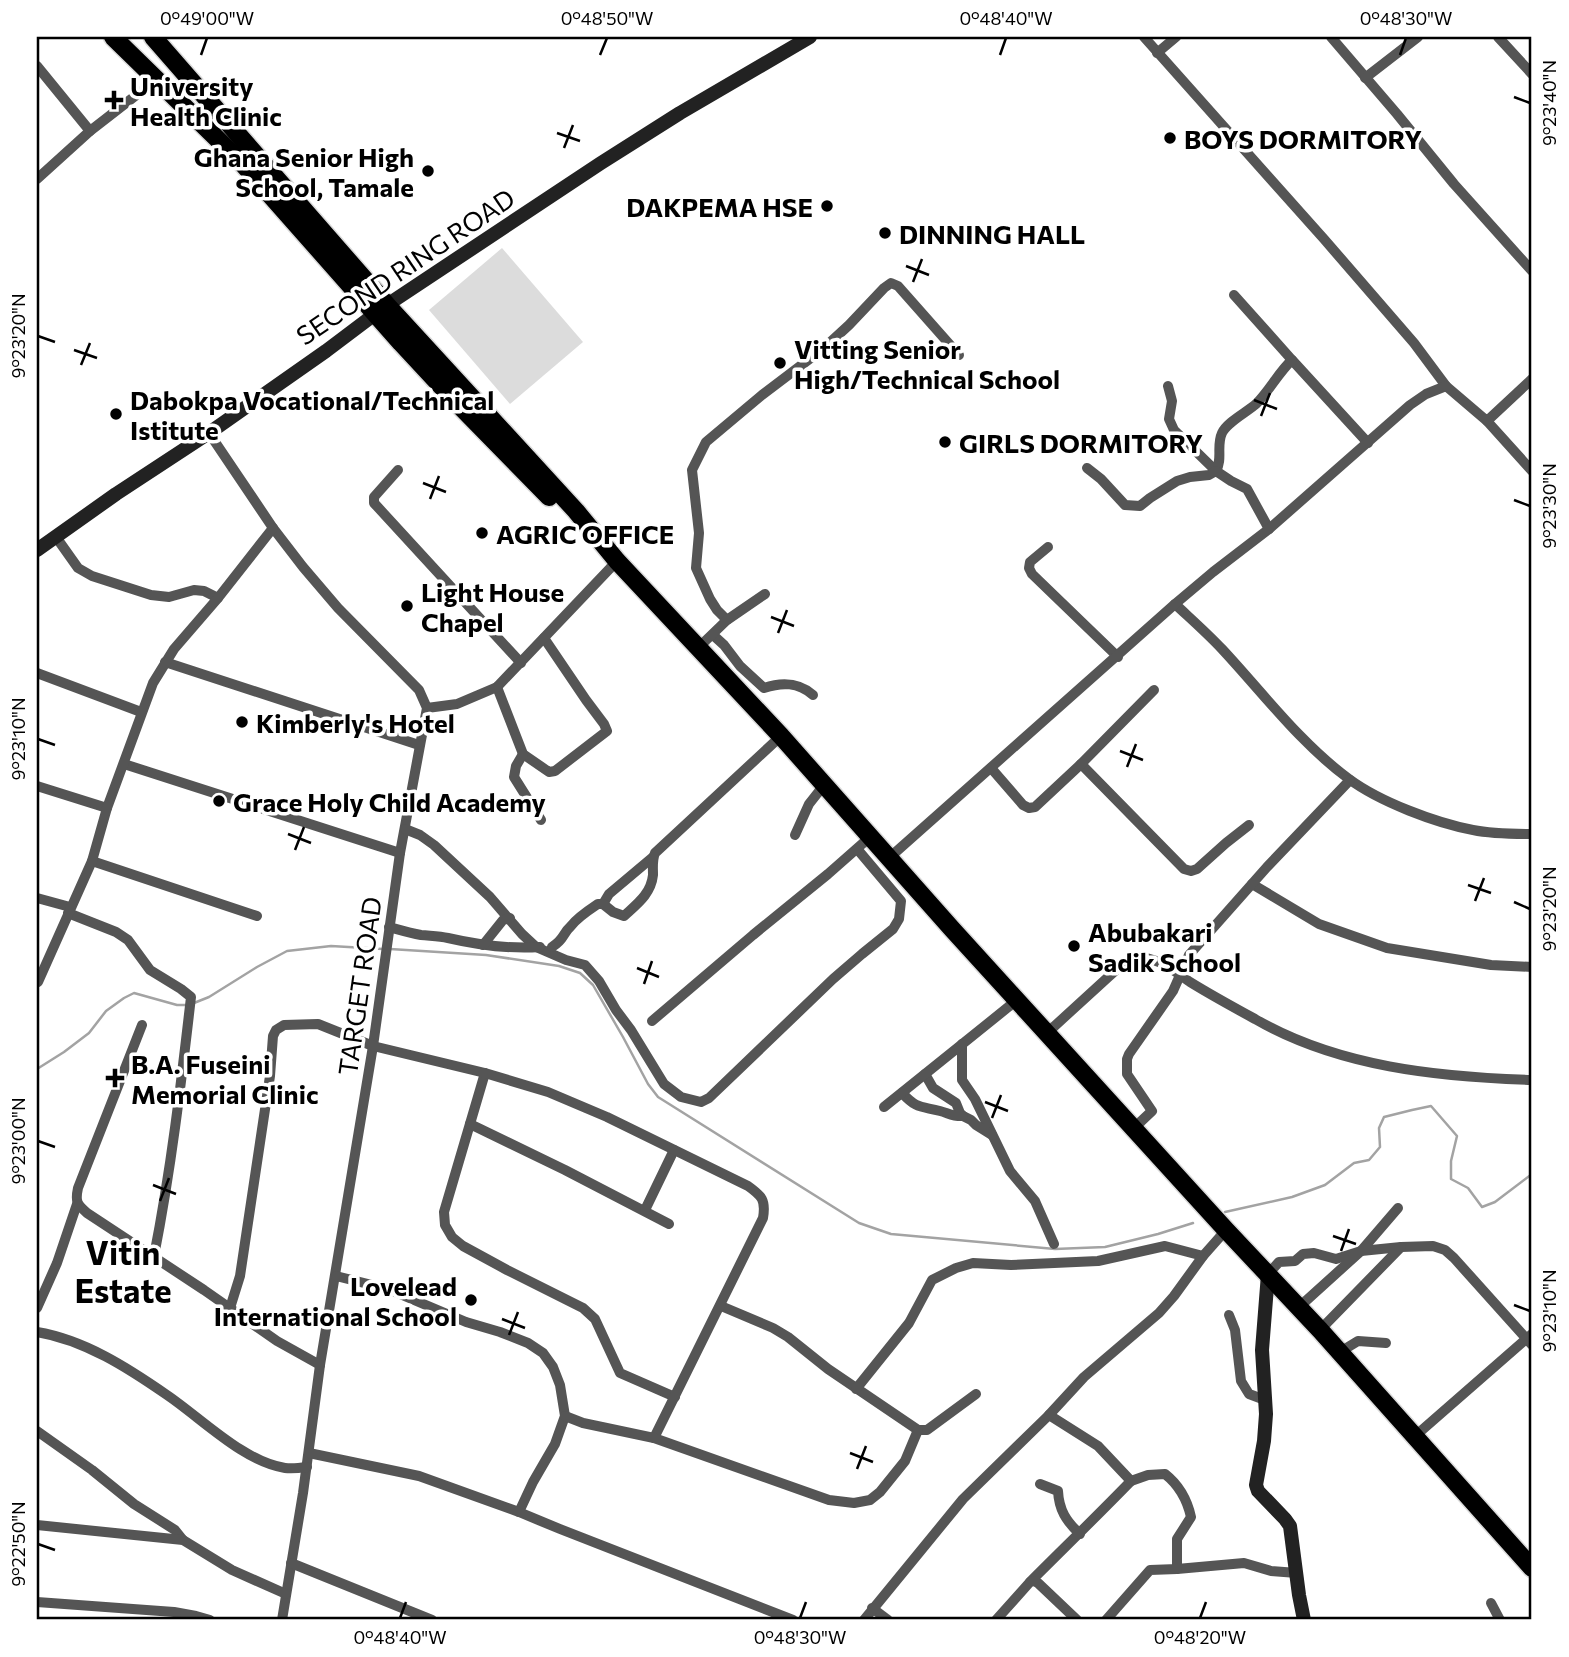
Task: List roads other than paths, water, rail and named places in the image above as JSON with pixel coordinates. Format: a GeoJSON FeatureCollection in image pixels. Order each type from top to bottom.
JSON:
{"type":"FeatureCollection","features":[{"type":"Feature","properties":{"kind":"highway"},"geometry":{"type":"LineString","coordinates":[[113,37],[242,163],[381,309]]}},
{"type":"Feature","properties":{"kind":"highway"},"geometry":{"type":"LineString","coordinates":[[153,37],[381,309],[427,371],[568,516],[599,540],[617,561],[706,641],[781,736],[824,785],[864,843],[889,858],[1222,1226],[1340,1352],[1532,1568]]}},
{"type":"Feature","properties":{"kind":"street","name":"SECOND RING ROAD"},"geometry":{"type":"LineString","coordinates":[[37,550],[209,433],[381,309],[601,163],[810,37]]}},
{"type":"Feature","properties":{"kind":"street"},"geometry":{"type":"LineString","coordinates":[[1144,37],[1324,239],[1446,386],[1487,421],[1532,471]]}},
{"type":"Feature","properties":{"kind":"street"},"geometry":{"type":"LineString","coordinates":[[1157,53],[1176,37]]}},
{"type":"Feature","properties":{"kind":"street"},"geometry":{"type":"LineString","coordinates":[[1331,37],[1454,184],[1532,271]]}},
{"type":"Feature","properties":{"kind":"street"},"geometry":{"type":"LineString","coordinates":[[1364,78],[1418,37]]}},
{"type":"Feature","properties":{"kind":"street"},"geometry":{"type":"LineString","coordinates":[[1498,37],[1532,74]]}},
{"type":"Feature","properties":{"kind":"street"},"geometry":{"type":"LineString","coordinates":[[37,66],[90,131]]}},
{"type":"Feature","properties":{"kind":"street"},"geometry":{"type":"LineString","coordinates":[[37,179],[90,131],[157,79]]}},
{"type":"Feature","properties":{"kind":"street"},"geometry":{"type":"LineString","coordinates":[[727,621],[710,599],[696,568],[699,533],[692,470],[706,442],[824,348],[891,283],[898,286],[959,355]]}},
{"type":"Feature","properties":{"kind":"street"},"geometry":{"type":"LineString","coordinates":[[1234,295],[1368,443]]}},
{"type":"Feature","properties":{"kind":"street"},"geometry":{"type":"LineString","coordinates":[[1087,468],[1130,507],[1140,506],[1177,481],[1209,475],[1216,471],[1220,464],[1218,447],[1224,428],[1257,403],[1292,360]]}},
{"type":"Feature","properties":{"kind":"street"},"geometry":{"type":"LineString","coordinates":[[1487,421],[1532,379]]}},
{"type":"Feature","properties":{"kind":"street"},"geometry":{"type":"LineString","coordinates":[[1168,386],[1172,401],[1169,419],[1174,430],[1216,471],[1247,489],[1269,529]]}},
{"type":"Feature","properties":{"kind":"street"},"geometry":{"type":"LineString","coordinates":[[889,858],[1175,604],[1269,529],[1410,405],[1426,394],[1446,386]]}},
{"type":"Feature","properties":{"kind":"street"},"geometry":{"type":"LineString","coordinates":[[209,433],[274,528],[318,586],[419,690],[428,708],[457,704],[497,687],[617,561]]}},
{"type":"Feature","properties":{"kind":"street"},"geometry":{"type":"LineString","coordinates":[[398,470],[374,497],[374,503],[521,663]]}},
{"type":"Feature","properties":{"kind":"street"},"geometry":{"type":"LineString","coordinates":[[38,982],[92,860],[107,808],[153,683],[174,649],[274,528]]}},
{"type":"Feature","properties":{"kind":"street"},"geometry":{"type":"LineString","coordinates":[[56,537],[78,568],[92,576],[151,595],[169,597],[194,590],[204,591],[218,598]]}},
{"type":"Feature","properties":{"kind":"street"},"geometry":{"type":"LineString","coordinates":[[1048,547],[1030,562],[1028,568],[1118,657]]}},
{"type":"Feature","properties":{"kind":"street"},"geometry":{"type":"LineString","coordinates":[[706,641],[727,621],[765,594]]}},
{"type":"Feature","properties":{"kind":"street"},"geometry":{"type":"LineString","coordinates":[[1175,604],[1220,646],[1312,747],[1350,780],[1393,803],[1447,823],[1474,830],[1532,834]]}},
{"type":"Feature","properties":{"kind":"street"},"geometry":{"type":"LineString","coordinates":[[497,687],[523,754],[549,772],[555,771],[607,731],[544,638]]}},
{"type":"Feature","properties":{"kind":"street"},"geometry":{"type":"LineString","coordinates":[[706,641],[724,645],[740,666],[764,688],[777,684],[796,685],[813,695]]}},
{"type":"Feature","properties":{"kind":"street"},"geometry":{"type":"LineString","coordinates":[[165,662],[419,745]]}},
{"type":"Feature","properties":{"kind":"street"},"geometry":{"type":"LineString","coordinates":[[37,673],[141,712]]}},
{"type":"Feature","properties":{"kind":"street"},"geometry":{"type":"LineString","coordinates":[[991,768],[1023,805],[1035,807],[1154,690]]}},
{"type":"Feature","properties":{"kind":"street","name":"TARGET ROAD"},"geometry":{"type":"LineString","coordinates":[[282,1620],[307,1468],[320,1365],[373,1046],[400,853],[428,708]]}},
{"type":"Feature","properties":{"kind":"street"},"geometry":{"type":"LineString","coordinates":[[603,904],[609,894],[653,857],[781,736]]}},
{"type":"Feature","properties":{"kind":"street"},"geometry":{"type":"LineString","coordinates":[[523,754],[516,766],[514,777],[541,820]]}},
{"type":"Feature","properties":{"kind":"street"},"geometry":{"type":"LineString","coordinates":[[124,764],[400,853]]}},
{"type":"Feature","properties":{"kind":"street"},"geometry":{"type":"LineString","coordinates":[[1081,764],[1184,869],[1197,869],[1249,825]]}},
{"type":"Feature","properties":{"kind":"street"},"geometry":{"type":"LineString","coordinates":[[1134,1128],[1153,1111],[1127,1074],[1127,1059],[1173,991],[1189,955],[1350,780]]}},
{"type":"Feature","properties":{"kind":"street"},"geometry":{"type":"LineString","coordinates":[[795,835],[809,804],[824,785]]}},
{"type":"Feature","properties":{"kind":"street"},"geometry":{"type":"LineString","coordinates":[[37,786],[107,808]]}},
{"type":"Feature","properties":{"kind":"street"},"geometry":{"type":"LineString","coordinates":[[405,829],[434,845],[490,897],[536,947],[585,965],[600,981],[664,1084],[681,1097],[701,1102],[709,1098],[833,979],[893,929],[899,919],[901,901],[864,843],[652,1021]]}},
{"type":"Feature","properties":{"kind":"street"},"geometry":{"type":"LineString","coordinates":[[552,947],[566,935],[569,927],[598,904],[624,916],[643,898],[652,883],[653,857]]}},
{"type":"Feature","properties":{"kind":"street"},"geometry":{"type":"LineString","coordinates":[[92,860],[257,916]]}},
{"type":"Feature","properties":{"kind":"street"},"geometry":{"type":"LineString","coordinates":[[1252,884],[1319,924],[1387,948],[1491,965],[1532,967]]}},
{"type":"Feature","properties":{"kind":"street"},"geometry":{"type":"LineString","coordinates":[[37,898],[116,932],[128,940],[150,970],[191,997],[174,1147],[154,1256]]}},
{"type":"Feature","properties":{"kind":"street"},"geometry":{"type":"LineString","coordinates":[[483,945],[503,920],[510,918]]}},
{"type":"Feature","properties":{"kind":"street"},"geometry":{"type":"LineString","coordinates":[[389,930],[483,945],[552,947],[558,949],[566,960]]}},
{"type":"Feature","properties":{"kind":"street"},"geometry":{"type":"LineString","coordinates":[[1047,1033],[1128,959],[1135,956],[1159,962],[1275,1031],[1312,1047],[1341,1056],[1414,1070],[1489,1079],[1532,1080]]}},
{"type":"Feature","properties":{"kind":"street"},"geometry":{"type":"LineString","coordinates":[[884,1107],[1017,1000]]}},
{"type":"Feature","properties":{"kind":"street"},"geometry":{"type":"LineString","coordinates":[[230,1308],[240,1276],[276,1030],[284,1025],[318,1024],[373,1046],[485,1073],[548,1092],[607,1117],[748,1186],[760,1195],[765,1206],[764,1218],[654,1438]]}},
{"type":"Feature","properties":{"kind":"street"},"geometry":{"type":"LineString","coordinates":[[142,1025],[78,1188],[78,1204],[87,1213],[277,1340],[320,1365]]}},
{"type":"Feature","properties":{"kind":"street"},"geometry":{"type":"LineString","coordinates":[[962,1044],[962,1080],[975,1099],[1010,1171],[1035,1201],[1054,1244]]}},
{"type":"Feature","properties":{"kind":"street"},"geometry":{"type":"LineString","coordinates":[[485,1073],[444,1212],[445,1224],[452,1237],[463,1246],[583,1308],[595,1319],[620,1373],[675,1397]]}},
{"type":"Feature","properties":{"kind":"street"},"geometry":{"type":"LineString","coordinates":[[925,1074],[933,1088],[956,1103],[963,1116],[992,1135]]}},
{"type":"Feature","properties":{"kind":"street"},"geometry":{"type":"LineString","coordinates":[[902,1093],[922,1108],[963,1116]]}},
{"type":"Feature","properties":{"kind":"street"},"geometry":{"type":"LineString","coordinates":[[470,1124],[669,1224]]}},
{"type":"Feature","properties":{"kind":"street"},"geometry":{"type":"LineString","coordinates":[[645,1210],[674,1150]]}},
{"type":"Feature","properties":{"kind":"street"},"geometry":{"type":"LineString","coordinates":[[37,1308],[57,1263],[78,1204]]}},
{"type":"Feature","properties":{"kind":"street"},"geometry":{"type":"LineString","coordinates":[[1298,1308],[1361,1251],[1398,1208]]}},
{"type":"Feature","properties":{"kind":"street"},"geometry":{"type":"LineString","coordinates":[[864,1620],[963,1499],[1093,1368],[1159,1313],[1203,1256],[1222,1226]]}},
{"type":"Feature","properties":{"kind":"street"},"geometry":{"type":"LineString","coordinates":[[856,1389],[909,1323],[933,1280],[956,1268],[973,1263],[1011,1265],[1098,1261],[1165,1246],[1203,1256]]}},
{"type":"Feature","properties":{"kind":"street"},"geometry":{"type":"LineString","coordinates":[[1304,1620],[1290,1525],[1258,1491],[1256,1485],[1264,1441],[1262,1350],[1268,1274],[1279,1262],[1295,1261],[1303,1254],[1314,1253],[1336,1259],[1361,1251],[1433,1246],[1445,1250],[1530,1339],[1414,1437]]}},
{"type":"Feature","properties":{"kind":"street"},"geometry":{"type":"LineString","coordinates":[[1320,1330],[1401,1247]]}},
{"type":"Feature","properties":{"kind":"street"},"geometry":{"type":"LineString","coordinates":[[335,1276],[387,1289],[467,1322],[528,1343],[543,1353],[553,1367],[560,1385],[565,1416],[555,1444],[519,1512]]}},
{"type":"Feature","properties":{"kind":"street"},"geometry":{"type":"LineString","coordinates":[[721,1306],[774,1328],[856,1389],[918,1430],[927,1430],[976,1394]]}},
{"type":"Feature","properties":{"kind":"street"},"geometry":{"type":"LineString","coordinates":[[1229,1315],[1235,1330],[1241,1381],[1249,1394],[1265,1400]]}},
{"type":"Feature","properties":{"kind":"street"},"geometry":{"type":"LineString","coordinates":[[37,1332],[80,1344],[122,1365],[248,1454],[271,1465],[288,1469],[307,1468]]}},
{"type":"Feature","properties":{"kind":"street"},"geometry":{"type":"LineString","coordinates":[[1340,1352],[1359,1341],[1386,1343]]}},
{"type":"Feature","properties":{"kind":"street"},"geometry":{"type":"LineString","coordinates":[[1049,1415],[1098,1446],[1131,1481]]}},
{"type":"Feature","properties":{"kind":"street"},"geometry":{"type":"LineString","coordinates":[[565,1416],[583,1423],[654,1438],[829,1500],[854,1503],[870,1500],[880,1492],[905,1461],[918,1430]]}},
{"type":"Feature","properties":{"kind":"street"},"geometry":{"type":"LineString","coordinates":[[37,1430],[134,1504],[175,1530],[183,1540],[232,1570],[286,1594]]}},
{"type":"Feature","properties":{"kind":"street"},"geometry":{"type":"LineString","coordinates":[[309,1453],[419,1476],[519,1512],[793,1620]]}},
{"type":"Feature","properties":{"kind":"street"},"geometry":{"type":"LineString","coordinates":[[996,1620],[1131,1481],[1149,1475],[1165,1474],[1175,1482],[1188,1503],[1191,1517],[1177,1538],[1177,1569]]}},
{"type":"Feature","properties":{"kind":"street"},"geometry":{"type":"LineString","coordinates":[[1040,1484],[1058,1491],[1059,1506],[1080,1534]]}},
{"type":"Feature","properties":{"kind":"street"},"geometry":{"type":"LineString","coordinates":[[37,1525],[183,1540]]}},
{"type":"Feature","properties":{"kind":"street"},"geometry":{"type":"LineString","coordinates":[[291,1563],[432,1620]]}},
{"type":"Feature","properties":{"kind":"street"},"geometry":{"type":"LineString","coordinates":[[1106,1620],[1150,1570],[1244,1563],[1271,1571],[1297,1573]]}},
{"type":"Feature","properties":{"kind":"street"},"geometry":{"type":"LineString","coordinates":[[1030,1582],[1038,1583],[1077,1620]]}},
{"type":"Feature","properties":{"kind":"street"},"geometry":{"type":"LineString","coordinates":[[37,1602],[174,1612],[210,1620]]}},
{"type":"Feature","properties":{"kind":"street"},"geometry":{"type":"LineString","coordinates":[[1491,1603],[1500,1620]]}},
{"type":"Feature","properties":{"kind":"street"},"geometry":{"type":"LineString","coordinates":[[872,1608],[888,1620]]}},
{"type":"Feature","properties":{"kind":"waterway"},"geometry":{"type":"LineString","coordinates":[[194,1003],[287,951],[331,946],[383,949]]}},
{"type":"Feature","properties":{"kind":"waterway"},"geometry":{"type":"LineString","coordinates":[[390,949],[486,955],[559,966],[580,973],[593,985],[648,1084],[658,1097],[859,1223],[891,1234],[1055,1249],[1105,1247],[1193,1223]]}},
{"type":"Feature","properties":{"kind":"waterway"},"geometry":{"type":"LineString","coordinates":[[37,1069],[89,1033],[106,1011],[134,993],[177,1005],[187,1005]]}},
{"type":"Feature","properties":{"kind":"waterway"},"geometry":{"type":"LineString","coordinates":[[1225,1212],[1292,1197],[1325,1185],[1354,1163],[1369,1160],[1380,1147],[1379,1128],[1384,1117],[1431,1106],[1457,1136],[1451,1161],[1451,1179],[1468,1188],[1482,1207],[1495,1202],[1532,1174]]}},
{"type":"Feature","properties":{"kind":"place","name":"University Health Clinic"},"geometry":{"type":"Point","coordinates":[114,100]}},
{"type":"Feature","properties":{"kind":"place","name":"BOYS DORMITORY"},"geometry":{"type":"Point","coordinates":[1170,138]}},
{"type":"Feature","properties":{"kind":"place","name":"Ghana Senior High School, Tamale"},"geometry":{"type":"Point","coordinates":[428,171]}},
{"type":"Feature","properties":{"kind":"place","name":"DAKPEMA HSE"},"geometry":{"type":"Point","coordinates":[827,206]}},
{"type":"Feature","properties":{"kind":"place","name":"DINNING HALL"},"geometry":{"type":"Point","coordinates":[885,233]}},
{"type":"Feature","properties":{"kind":"place","name":"Vitting Senior High/Technical School"},"geometry":{"type":"Point","coordinates":[780,363]}},
{"type":"Feature","properties":{"kind":"place","name":"Dabokpa Vocational/Technical Istitute"},"geometry":{"type":"Point","coordinates":[116,414]}},
{"type":"Feature","properties":{"kind":"place","name":"GIRLS DORMITORY"},"geometry":{"type":"Point","coordinates":[945,442]}},
{"type":"Feature","properties":{"kind":"place","name":"AGRIC OFFICE"},"geometry":{"type":"Point","coordinates":[482,533]}},
{"type":"Feature","properties":{"kind":"place","name":"Light House Chapel"},"geometry":{"type":"Point","coordinates":[407,606]}},
{"type":"Feature","properties":{"kind":"place","name":"Kimberly's Hotel"},"geometry":{"type":"Point","coordinates":[242,722]}},
{"type":"Feature","properties":{"kind":"place","name":"Grace Holy Child Academy"},"geometry":{"type":"Point","coordinates":[219,801]}},
{"type":"Feature","properties":{"kind":"place","name":"Abubakari Sadik School"},"geometry":{"type":"Point","coordinates":[1074,946]}},
{"type":"Feature","properties":{"kind":"place","name":"B.A. Fuseini Memorial Clinic"},"geometry":{"type":"Point","coordinates":[115,1078]}},
{"type":"Feature","properties":{"kind":"place","name":"Lovelead International School"},"geometry":{"type":"Point","coordinates":[471,1300]}},
{"type":"Feature","properties":{"kind":"district","name":"Vitin Estate"},"geometry":{"type":"Point","coordinates":[123,1270]}}]}
